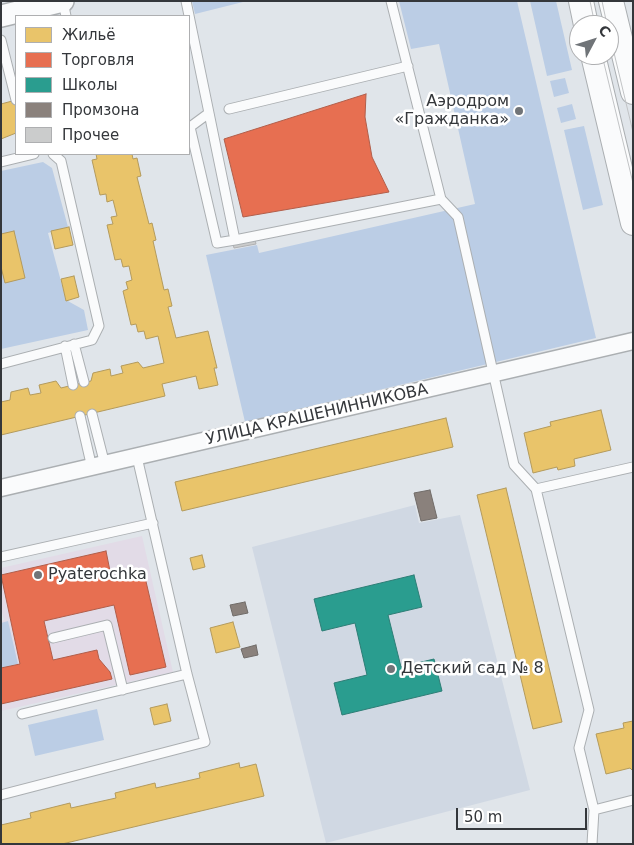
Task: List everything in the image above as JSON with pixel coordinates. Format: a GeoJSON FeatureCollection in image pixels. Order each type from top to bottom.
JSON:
{"type":"FeatureCollection","features":[{"type":"Feature","properties":{"kind":"main road"},"geometry":{"type":"LineString","coordinates":[[581,1],[584,15]]}},
{"type":"Feature","properties":{"kind":"main road"},"geometry":{"type":"LineString","coordinates":[[611,1],[633,92]]}},
{"type":"Feature","properties":{"kind":"main road"},"geometry":{"type":"LineString","coordinates":[[595,65],[633,223]]}},
{"type":"Feature","properties":{"kind":"street"},"geometry":{"type":"LineString","coordinates":[[1,16],[63,1]]}},
{"type":"Feature","properties":{"kind":"street","name":"УЛИЦА КРАШЕНИННИКОВА"},"geometry":{"type":"LineString","coordinates":[[1,488],[633,341]]}},
{"type":"Feature","properties":{"kind":"lane"},"geometry":{"type":"LineString","coordinates":[[63,1],[66,15]]}},
{"type":"Feature","properties":{"kind":"lane"},"geometry":{"type":"LineString","coordinates":[[186,1],[189,15]]}},
{"type":"Feature","properties":{"kind":"lane"},"geometry":{"type":"LineString","coordinates":[[392,1],[441,199],[458,217],[492,374],[514,464],[536,489],[589,710],[579,748],[594,810],[592,844]]}},
{"type":"Feature","properties":{"kind":"lane"},"geometry":{"type":"LineString","coordinates":[[190,20],[235,240]]}},
{"type":"Feature","properties":{"kind":"lane"},"geometry":{"type":"LineString","coordinates":[[1,40],[15,96]]}},
{"type":"Feature","properties":{"kind":"lane"},"geometry":{"type":"LineString","coordinates":[[229,109],[408,66]]}},
{"type":"Feature","properties":{"kind":"lane"},"geometry":{"type":"LineString","coordinates":[[209,113],[190,127],[217,243],[441,199]]}},
{"type":"Feature","properties":{"kind":"lane"},"geometry":{"type":"LineString","coordinates":[[1,162],[26,155]]}},
{"type":"Feature","properties":{"kind":"lane"},"geometry":{"type":"LineString","coordinates":[[1,364],[92,340],[99,326],[61,161],[54,155]]}},
{"type":"Feature","properties":{"kind":"lane"},"geometry":{"type":"LineString","coordinates":[[69,345],[84,382]]}},
{"type":"Feature","properties":{"kind":"lane"},"geometry":{"type":"LineString","coordinates":[[69,345],[73,385]]}},
{"type":"Feature","properties":{"kind":"lane"},"geometry":{"type":"LineString","coordinates":[[92,414],[98,466]]}},
{"type":"Feature","properties":{"kind":"lane"},"geometry":{"type":"LineString","coordinates":[[80,416],[98,466]]}},
{"type":"Feature","properties":{"kind":"lane"},"geometry":{"type":"LineString","coordinates":[[1,795],[205,742],[187,674],[137,457]]}},
{"type":"Feature","properties":{"kind":"lane"},"geometry":{"type":"LineString","coordinates":[[536,489],[633,467]]}},
{"type":"Feature","properties":{"kind":"lane"},"geometry":{"type":"LineString","coordinates":[[1,557],[152,523]]}},
{"type":"Feature","properties":{"kind":"lane"},"geometry":{"type":"LineString","coordinates":[[53,638],[108,625],[123,690]]}},
{"type":"Feature","properties":{"kind":"lane"},"geometry":{"type":"LineString","coordinates":[[22,714],[187,674]]}},
{"type":"Feature","properties":{"kind":"lane"},"geometry":{"type":"LineString","coordinates":[[594,810],[633,800]]}},
{"type":"Feature","properties":{"kind":"shaded area"},"geometry":{"type":"Polygon","coordinates":[[[192,1],[247,1],[195,14],[192,1]]]}},
{"type":"Feature","properties":{"kind":"shaded area"},"geometry":{"type":"Polygon","coordinates":[[[399,1],[517,1],[596,338],[245,422],[206,255],[257,245],[259,253],[475,204],[439,44],[411,49],[399,1]]]}},
{"type":"Feature","properties":{"kind":"shaded area"},"geometry":{"type":"Polygon","coordinates":[[[530,1],[556,1],[569,57],[569,65],[571,65],[572,70],[547,76],[530,1]]]}},
{"type":"Feature","properties":{"kind":"shaded area"},"geometry":{"type":"Polygon","coordinates":[[[565,78],[569,93],[554,97],[550,81],[565,78]]]}},
{"type":"Feature","properties":{"kind":"shaded area"},"geometry":{"type":"Polygon","coordinates":[[[572,104],[576,119],[561,123],[557,108],[572,104]]]}},
{"type":"Feature","properties":{"kind":"shaded area"},"geometry":{"type":"Polygon","coordinates":[[[584,126],[603,205],[583,210],[564,130],[584,126]]]}},
{"type":"Feature","properties":{"kind":"shaded area"},"geometry":{"type":"Polygon","coordinates":[[[43,162],[52,168],[68,227],[48,233],[66,300],[84,310],[88,330],[1,349],[1,171],[43,162]]]}},
{"type":"Feature","properties":{"kind":"shaded area","name":"Детский сад № 8"},"geometry":{"type":"Polygon","coordinates":[[[415,505],[419,523],[460,515],[530,790],[326,843],[252,547],[415,505]]]}},
{"type":"Feature","properties":{"kind":"shaded area"},"geometry":{"type":"Polygon","coordinates":[[[142,536],[173,672],[1,711],[1,621],[4,620],[1,608],[1,568],[142,536]]]}},
{"type":"Feature","properties":{"kind":"shaded area"},"geometry":{"type":"Polygon","coordinates":[[[8,621],[18,664],[1,668],[1,623],[8,621]]]}},
{"type":"Feature","properties":{"kind":"shaded area"},"geometry":{"type":"Polygon","coordinates":[[[97,709],[104,740],[35,756],[28,725],[97,709]]]}},
{"type":"Feature","properties":{"kind":"building: Жильё"},"geometry":{"type":"Polygon","coordinates":[[[15,100],[15,133],[1,139],[1,104],[15,100]]]}},
{"type":"Feature","properties":{"kind":"building: Жильё"},"geometry":{"type":"Polygon","coordinates":[[[96,155],[132,155],[133,159],[137,158],[141,176],[137,177],[149,224],[152,223],[156,240],[153,241],[164,290],[168,289],[172,306],[168,307],[176,338],[208,331],[217,368],[214,368],[218,385],[199,389],[196,376],[162,384],[165,396],[1,435],[1,402],[10,400],[11,392],[28,388],[30,395],[41,393],[39,385],[56,381],[61,388],[91,381],[93,373],[110,369],[111,376],[123,373],[121,366],[138,362],[143,368],[164,363],[158,336],[146,339],[144,331],[138,332],[136,324],[131,325],[123,291],[128,289],[126,282],[132,280],[129,266],[123,267],[121,259],[115,260],[107,225],[113,224],[111,217],[117,216],[113,200],[107,202],[106,194],[100,195],[92,160],[97,159],[96,155]]]}},
{"type":"Feature","properties":{"kind":"building: Жильё"},"geometry":{"type":"Polygon","coordinates":[[[69,227],[73,245],[55,249],[51,231],[69,227]]]}},
{"type":"Feature","properties":{"kind":"building: Жильё"},"geometry":{"type":"Polygon","coordinates":[[[14,231],[25,278],[5,283],[1,267],[1,234],[14,231]]]}},
{"type":"Feature","properties":{"kind":"building: Жильё"},"geometry":{"type":"Polygon","coordinates":[[[74,276],[79,297],[66,301],[61,279],[74,276]]]}},
{"type":"Feature","properties":{"kind":"building: Жильё"},"geometry":{"type":"Polygon","coordinates":[[[601,410],[611,450],[574,459],[575,466],[558,470],[557,467],[533,473],[524,433],[551,426],[550,422],[601,410]]]}},
{"type":"Feature","properties":{"kind":"building: Жильё"},"geometry":{"type":"Polygon","coordinates":[[[446,418],[453,447],[182,511],[175,482],[446,418]]]}},
{"type":"Feature","properties":{"kind":"building: Жильё"},"geometry":{"type":"Polygon","coordinates":[[[506,488],[562,722],[533,729],[477,495],[506,488]]]}},
{"type":"Feature","properties":{"kind":"building: Жильё"},"geometry":{"type":"Polygon","coordinates":[[[202,555],[205,567],[193,570],[190,558],[202,555]]]}},
{"type":"Feature","properties":{"kind":"building: Жильё"},"geometry":{"type":"Polygon","coordinates":[[[233,622],[240,647],[216,653],[210,628],[233,622]]]}},
{"type":"Feature","properties":{"kind":"building: Жильё"},"geometry":{"type":"Polygon","coordinates":[[[167,704],[171,721],[154,725],[150,708],[167,704]]]}},
{"type":"Feature","properties":{"kind":"building: Жильё"},"geometry":{"type":"Polygon","coordinates":[[[633,721],[633,771],[630,768],[606,774],[596,734],[624,728],[623,723],[633,721]]]}},
{"type":"Feature","properties":{"kind":"building: Жильё"},"geometry":{"type":"Polygon","coordinates":[[[239,763],[240,768],[256,764],[264,796],[62,844],[1,844],[1,825],[31,818],[30,813],[70,803],[71,808],[116,798],[115,793],[155,783],[156,788],[200,778],[199,773],[239,763]]]}},
{"type":"Feature","properties":{"kind":"building: Торговля"},"geometry":{"type":"Polygon","coordinates":[[[366,94],[365,117],[372,157],[389,192],[243,217],[224,139],[366,94]]]}},
{"type":"Feature","properties":{"kind":"building: Торговля"},"geometry":{"type":"Polygon","coordinates":[[[106,551],[112,581],[144,573],[166,667],[130,675],[114,605],[44,621],[53,660],[97,650],[99,659],[110,672],[112,679],[1,704],[1,668],[20,664],[1,575],[106,551]]]}},
{"type":"Feature","properties":{"kind":"building: Школы"},"geometry":{"type":"Polygon","coordinates":[[[414,575],[422,607],[388,615],[401,667],[434,659],[442,691],[342,715],[334,683],[367,675],[355,623],[322,631],[314,599],[414,575]]]}},
{"type":"Feature","properties":{"kind":"building: Промзона"},"geometry":{"type":"Polygon","coordinates":[[[430,490],[437,518],[421,521],[414,493],[430,490]]]}},
{"type":"Feature","properties":{"kind":"building: Промзона"},"geometry":{"type":"Polygon","coordinates":[[[245,602],[248,613],[233,616],[230,605],[245,602]]]}},
{"type":"Feature","properties":{"kind":"building: Промзона"},"geometry":{"type":"Polygon","coordinates":[[[256,645],[258,655],[244,658],[241,649],[256,645]]]}},
{"type":"Feature","properties":{"kind":"building: Прочее"},"geometry":{"type":"Polygon","coordinates":[[[255,240],[256,244],[234,248],[233,244],[255,240]]]}},
{"type":"Feature","properties":{"kind":"tram line"},"geometry":{"type":"LineString","coordinates":[[590,1],[593,15]]}},
{"type":"Feature","properties":{"kind":"tram line"},"geometry":{"type":"LineString","coordinates":[[602,1],[605,15]]}},
{"type":"Feature","properties":{"kind":"tram line"},"geometry":{"type":"LineString","coordinates":[[604,65],[633,183]]}},
{"type":"Feature","properties":{"kind":"tram line"},"geometry":{"type":"LineString","coordinates":[[617,65],[633,132]]}},
{"type":"Feature","properties":{"kind":"place","name":"Аэродром «Гражданка»"},"geometry":{"type":"Point","coordinates":[519,111]}},
{"type":"Feature","properties":{"kind":"place","name":"Pyaterochka"},"geometry":{"type":"Point","coordinates":[38,575]}},
{"type":"Feature","properties":{"kind":"place","name":"Детский сад № 8"},"geometry":{"type":"Point","coordinates":[391,669]}}]}
